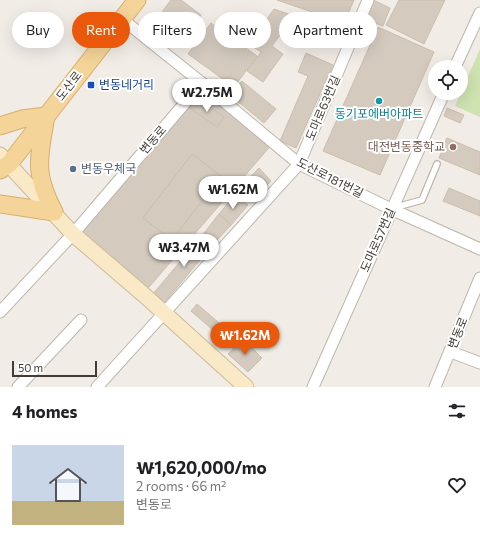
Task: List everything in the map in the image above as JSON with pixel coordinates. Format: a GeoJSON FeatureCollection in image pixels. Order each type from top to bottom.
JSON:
{"type":"FeatureCollection","features":[{"type":"Feature","properties":{"kind":"main road","name":"도산로"},"geometry":{"type":"LineString","coordinates":[[128,12],[137,0]]}},
{"type":"Feature","properties":{"kind":"main road","name":"도산로"},"geometry":{"type":"LineString","coordinates":[[3,163],[46,116],[99,48]]}},
{"type":"Feature","properties":{"kind":"main road"},"geometry":{"type":"LineString","coordinates":[[0,126],[22,119],[46,116],[39,156],[39,175],[43,191],[54,212]]}},
{"type":"Feature","properties":{"kind":"main road"},"geometry":{"type":"LineString","coordinates":[[0,204],[54,212]]}},
{"type":"Feature","properties":{"kind":"street","name":"도마로63번길"},"geometry":{"type":"LineString","coordinates":[[164,312],[299,164],[368,0]]}},
{"type":"Feature","properties":{"kind":"street"},"geometry":{"type":"LineString","coordinates":[[458,60],[480,13]]}},
{"type":"Feature","properties":{"kind":"street","name":"도산로181번길"},"geometry":{"type":"LineString","coordinates":[[130,25],[299,164],[391,209],[480,249]]}},
{"type":"Feature","properties":{"kind":"street","name":"변동로"},"geometry":{"type":"LineString","coordinates":[[0,312],[73,234],[202,83]]}},
{"type":"Feature","properties":{"kind":"street","name":"도마로57번길"},"geometry":{"type":"LineString","coordinates":[[313,387],[441,100]]}},
{"type":"Feature","properties":{"kind":"street"},"geometry":{"type":"LineString","coordinates":[[3,163],[54,212],[73,234],[164,312],[246,387]]}},
{"type":"Feature","properties":{"kind":"street","name":"변동로"},"geometry":{"type":"LineString","coordinates":[[436,387],[480,278]]}},
{"type":"Feature","properties":{"kind":"street"},"geometry":{"type":"LineString","coordinates":[[97,387],[164,312]]}},
{"type":"Feature","properties":{"kind":"street"},"geometry":{"type":"LineString","coordinates":[[18,387],[80,320]]}},
{"type":"Feature","properties":{"kind":"street"},"geometry":{"type":"LineString","coordinates":[[451,352],[480,363]]}},
{"type":"Feature","properties":{"kind":"lane"},"geometry":{"type":"LineString","coordinates":[[391,209],[422,200],[437,164]]}},
{"type":"Feature","properties":{"kind":"green space"},"geometry":{"type":"Polygon","coordinates":[[[480,49],[480,117],[455,106],[458,100],[468,100],[468,76],[480,49]]]}},
{"type":"Feature","properties":{"kind":"building"},"geometry":{"type":"Polygon","coordinates":[[[171,0],[181,0],[197,12],[162,12],[171,0]]]}},
{"type":"Feature","properties":{"kind":"building"},"geometry":{"type":"Polygon","coordinates":[[[277,0],[354,0],[349,12],[312,12],[277,0]]]}},
{"type":"Feature","properties":{"kind":"building"},"geometry":{"type":"Polygon","coordinates":[[[373,0],[390,8],[383,26],[377,24],[377,12],[367,12],[373,0]]]}},
{"type":"Feature","properties":{"kind":"building"},"geometry":{"type":"Polygon","coordinates":[[[399,0],[445,0],[424,44],[386,25],[399,0]]]}},
{"type":"Feature","properties":{"kind":"building"},"geometry":{"type":"Polygon","coordinates":[[[274,9],[283,12],[279,12],[279,36],[272,46],[283,54],[263,82],[247,71],[261,52],[255,48],[271,48],[271,13],[274,9]]]}},
{"type":"Feature","properties":{"kind":"building"},"geometry":{"type":"Polygon","coordinates":[[[211,23],[214,25],[214,48],[246,48],[257,56],[234,87],[188,54],[192,48],[206,48],[206,30],[211,23]]]}},
{"type":"Feature","properties":{"kind":"building","name":"동기포에버아파트"},"geometry":{"type":"Polygon","coordinates":[[[378,27],[434,52],[430,60],[428,60],[428,66],[380,175],[323,151],[369,48],[377,48],[378,27]]]}},
{"type":"Feature","properties":{"kind":"building"},"geometry":{"type":"Polygon","coordinates":[[[306,53],[333,65],[296,148],[280,141],[308,76],[298,72],[306,53]]]}},
{"type":"Feature","properties":{"kind":"building"},"geometry":{"type":"Polygon","coordinates":[[[242,81],[276,109],[264,123],[230,95],[242,81]]]}},
{"type":"Feature","properties":{"kind":"building"},"geometry":{"type":"Polygon","coordinates":[[[202,83],[273,143],[143,294],[73,234],[202,83]]]}},
{"type":"Feature","properties":{"kind":"building"},"geometry":{"type":"Polygon","coordinates":[[[198,99],[224,117],[217,127],[190,108],[198,99]]]}},
{"type":"Feature","properties":{"kind":"building"},"geometry":{"type":"Polygon","coordinates":[[[447,108],[464,115],[460,123],[444,116],[447,108]]]}},
{"type":"Feature","properties":{"kind":"building"},"geometry":{"type":"Polygon","coordinates":[[[447,138],[480,152],[480,175],[439,158],[447,138]]]}},
{"type":"Feature","properties":{"kind":"building"},"geometry":{"type":"Polygon","coordinates":[[[192,154],[221,176],[172,240],[143,218],[192,154]]]}},
{"type":"Feature","properties":{"kind":"building"},"geometry":{"type":"Polygon","coordinates":[[[259,168],[271,181],[253,199],[238,190],[259,168]]]}},
{"type":"Feature","properties":{"kind":"building"},"geometry":{"type":"Polygon","coordinates":[[[449,188],[480,201],[480,216],[443,201],[449,188]]]}},
{"type":"Feature","properties":{"kind":"building"},"geometry":{"type":"Polygon","coordinates":[[[235,195],[248,205],[231,225],[219,214],[235,195]]]}},
{"type":"Feature","properties":{"kind":"building"},"geometry":{"type":"Polygon","coordinates":[[[219,214],[231,225],[216,241],[205,232],[219,214]]]}},
{"type":"Feature","properties":{"kind":"building"},"geometry":{"type":"Polygon","coordinates":[[[205,232],[216,241],[164,303],[153,294],[205,232]]]}},
{"type":"Feature","properties":{"kind":"building"},"geometry":{"type":"Polygon","coordinates":[[[197,304],[233,335],[227,342],[191,311],[197,304]]]}},
{"type":"Feature","properties":{"kind":"building"},"geometry":{"type":"Polygon","coordinates":[[[243,339],[262,358],[248,372],[228,354],[243,339]]]}},
{"type":"Feature","properties":{"kind":"place","name":"변동네거리"},"geometry":{"type":"Point","coordinates":[91,85]}},
{"type":"Feature","properties":{"kind":"place","name":"동기포에버아파트"},"geometry":{"type":"Point","coordinates":[379,101]}},
{"type":"Feature","properties":{"kind":"place","name":"대전변동중학교"},"geometry":{"type":"Point","coordinates":[453,147]}},
{"type":"Feature","properties":{"kind":"place","name":"변동우체국"},"geometry":{"type":"Point","coordinates":[73,169]}}]}
